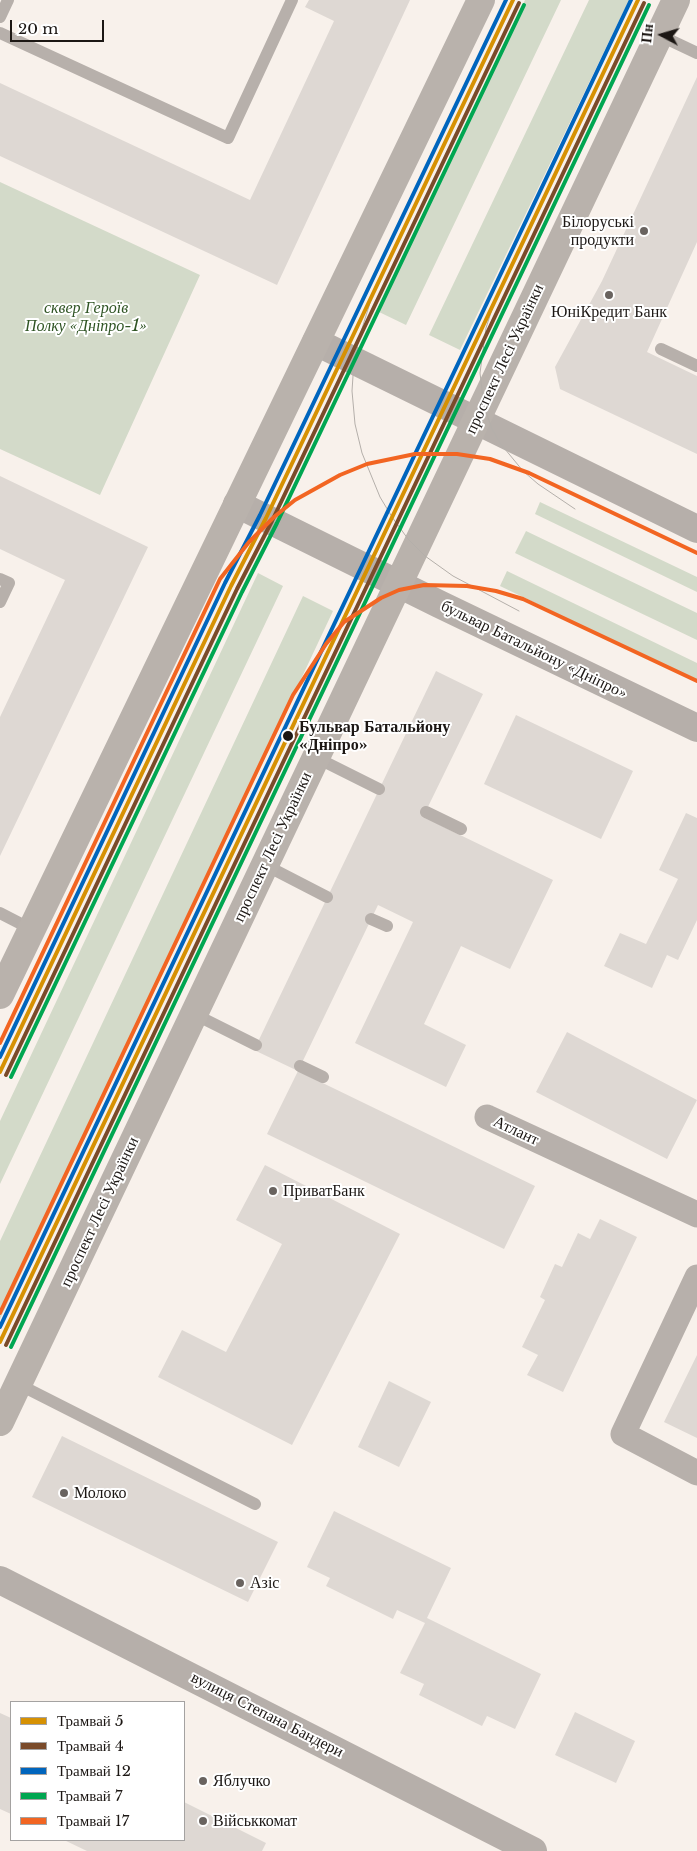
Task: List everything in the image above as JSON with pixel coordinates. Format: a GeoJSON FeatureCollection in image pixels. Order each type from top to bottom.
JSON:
{"type":"FeatureCollection","features":[{"type":"Feature","properties":{"kind":"main road"},"geometry":{"type":"LineString","coordinates":[[0,995],[481,0]]}},
{"type":"Feature","properties":{"kind":"main road","name":"проспект Лесі Українки"},"geometry":{"type":"LineString","coordinates":[[0,1422],[676,0]]}},
{"type":"Feature","properties":{"kind":"street"},"geometry":{"type":"LineString","coordinates":[[316,342],[697,529]]}},
{"type":"Feature","properties":{"kind":"street","name":"бульвар Батальйону «Дніпро»"},"geometry":{"type":"LineString","coordinates":[[237,504],[697,728]]}},
{"type":"Feature","properties":{"kind":"street","name":"Атлант"},"geometry":{"type":"LineString","coordinates":[[491,1119],[697,1215]]}},
{"type":"Feature","properties":{"kind":"street"},"geometry":{"type":"LineString","coordinates":[[697,1277],[623,1434],[697,1473]]}},
{"type":"Feature","properties":{"kind":"street","name":"вулиця Степана Бандери"},"geometry":{"type":"LineString","coordinates":[[0,1580],[533,1851]]}},
{"type":"Feature","properties":{"kind":"lane"},"geometry":{"type":"LineString","coordinates":[[0,17],[8,0]]}},
{"type":"Feature","properties":{"kind":"lane"},"geometry":{"type":"LineString","coordinates":[[0,33],[228,138],[292,0]]}},
{"type":"Feature","properties":{"kind":"lane"},"geometry":{"type":"LineString","coordinates":[[659,35],[697,54]]}},
{"type":"Feature","properties":{"kind":"lane"},"geometry":{"type":"LineString","coordinates":[[661,349],[697,366]]}},
{"type":"Feature","properties":{"kind":"lane"},"geometry":{"type":"LineString","coordinates":[[0,579],[9,583],[0,602]]}},
{"type":"Feature","properties":{"kind":"lane"},"geometry":{"type":"LineString","coordinates":[[316,757],[379,789]]}},
{"type":"Feature","properties":{"kind":"lane"},"geometry":{"type":"LineString","coordinates":[[426,812],[461,829]]}},
{"type":"Feature","properties":{"kind":"lane"},"geometry":{"type":"LineString","coordinates":[[265,866],[327,897]]}},
{"type":"Feature","properties":{"kind":"lane"},"geometry":{"type":"LineString","coordinates":[[0,913],[32,929]]}},
{"type":"Feature","properties":{"kind":"lane"},"geometry":{"type":"LineString","coordinates":[[371,919],[387,926]]}},
{"type":"Feature","properties":{"kind":"lane"},"geometry":{"type":"LineString","coordinates":[[194,1014],[256,1045]]}},
{"type":"Feature","properties":{"kind":"lane"},"geometry":{"type":"LineString","coordinates":[[300,1066],[323,1077]]}},
{"type":"Feature","properties":{"kind":"lane"},"geometry":{"type":"LineString","coordinates":[[18,1384],[256,1504]]}},
{"type":"Feature","properties":{"kind":"green space"},"geometry":{"type":"Polygon","coordinates":[[[525,0],[561,0],[406,325],[377,311],[525,0]]]}},
{"type":"Feature","properties":{"kind":"green space"},"geometry":{"type":"Polygon","coordinates":[[[589,0],[629,0],[460,350],[429,335],[589,0]]]}},
{"type":"Feature","properties":{"kind":"green space","name":"сквер Героїв Полку «Дніпро-1»"},"geometry":{"type":"Polygon","coordinates":[[[0,182],[200,275],[100,495],[0,449],[0,182]]]}},
{"type":"Feature","properties":{"kind":"green space"},"geometry":{"type":"Polygon","coordinates":[[[540,502],[697,577],[697,592],[535,514],[540,502]]]}},
{"type":"Feature","properties":{"kind":"green space"},"geometry":{"type":"Polygon","coordinates":[[[526,531],[697,613],[697,640],[515,553],[526,531]]]}},
{"type":"Feature","properties":{"kind":"green space"},"geometry":{"type":"Polygon","coordinates":[[[507,571],[697,663],[697,681],[500,586],[507,571]]]}},
{"type":"Feature","properties":{"kind":"green space"},"geometry":{"type":"Polygon","coordinates":[[[258,573],[283,586],[0,1184],[0,1121],[258,573]]]}},
{"type":"Feature","properties":{"kind":"green space"},"geometry":{"type":"Polygon","coordinates":[[[303,596],[333,611],[0,1319],[0,1241],[303,596]]]}},
{"type":"Feature","properties":{"kind":"building"},"geometry":{"type":"Polygon","coordinates":[[[309,0],[410,0],[277,285],[0,156],[0,83],[250,200],[334,21],[305,7],[309,0]]]}},
{"type":"Feature","properties":{"kind":"building"},"geometry":{"type":"Polygon","coordinates":[[[697,77],[697,242],[647,352],[697,376],[697,454],[560,389],[555,367],[602,281],[697,77]]]}},
{"type":"Feature","properties":{"kind":"building"},"geometry":{"type":"Polygon","coordinates":[[[0,476],[148,547],[0,856],[0,717],[65,580],[0,549],[0,476]]]}},
{"type":"Feature","properties":{"kind":"building"},"geometry":{"type":"Polygon","coordinates":[[[436,671],[483,694],[423,817],[553,880],[510,969],[461,946],[424,1024],[466,1045],[446,1087],[355,1043],[413,922],[378,905],[298,1071],[254,1050],[436,671]]]}},
{"type":"Feature","properties":{"kind":"building"},"geometry":{"type":"Polygon","coordinates":[[[516,715],[633,771],[601,839],[484,784],[516,715]]]}},
{"type":"Feature","properties":{"kind":"building"},"geometry":{"type":"Polygon","coordinates":[[[686,813],[697,818],[697,920],[678,960],[667,955],[652,988],[604,966],[620,933],[646,944],[678,879],[659,870],[686,813]]]}},
{"type":"Feature","properties":{"kind":"building"},"geometry":{"type":"Polygon","coordinates":[[[567,1032],[697,1100],[667,1159],[536,1092],[567,1032]]]}},
{"type":"Feature","properties":{"kind":"building"},"geometry":{"type":"Polygon","coordinates":[[[298,1071],[535,1186],[504,1249],[267,1134],[298,1071]]]}},
{"type":"Feature","properties":{"kind":"building"},"geometry":{"type":"Polygon","coordinates":[[[265,1165],[400,1234],[292,1445],[158,1377],[182,1330],[226,1352],[282,1244],[236,1220],[265,1165]]]}},
{"type":"Feature","properties":{"kind":"building"},"geometry":{"type":"Polygon","coordinates":[[[600,1219],[637,1237],[563,1392],[527,1375],[538,1355],[522,1347],[545,1300],[540,1297],[555,1264],[562,1267],[578,1233],[590,1239],[600,1219]]]}},
{"type":"Feature","properties":{"kind":"building"},"geometry":{"type":"Polygon","coordinates":[[[697,1355],[697,1438],[664,1422],[697,1355]]]}},
{"type":"Feature","properties":{"kind":"building"},"geometry":{"type":"Polygon","coordinates":[[[389,1381],[431,1402],[399,1467],[358,1447],[389,1381]]]}},
{"type":"Feature","properties":{"kind":"building"},"geometry":{"type":"Polygon","coordinates":[[[62,1436],[278,1542],[248,1602],[32,1497],[62,1436]]]}},
{"type":"Feature","properties":{"kind":"building"},"geometry":{"type":"Polygon","coordinates":[[[334,1511],[451,1568],[427,1618],[541,1674],[515,1729],[487,1716],[482,1726],[419,1695],[424,1684],[400,1673],[425,1623],[397,1610],[393,1619],[326,1586],[330,1578],[307,1567],[334,1511]]]}},
{"type":"Feature","properties":{"kind":"building"},"geometry":{"type":"Polygon","coordinates":[[[575,1712],[635,1741],[616,1783],[555,1755],[575,1712]]]}},
{"type":"Feature","properties":{"kind":"building"},"geometry":{"type":"Polygon","coordinates":[[[0,1713],[10,1718],[10,1814],[0,1809],[0,1713]]]}},
{"type":"Feature","properties":{"kind":"building","name":"Військкомат"},"geometry":{"type":"Polygon","coordinates":[[[185,1802],[266,1843],[262,1851],[87,1851],[66,1841],[185,1841],[185,1802]]]}},
{"type":"Feature","properties":{"kind":"tram line","name":"12"},"geometry":{"type":"LineString","coordinates":[[0,1057],[225,583],[260,515],[506,0]]}},
{"type":"Feature","properties":{"kind":"tram line","name":"5"},"geometry":{"type":"LineString","coordinates":[[0,1072],[513,0]]}},
{"type":"Feature","properties":{"kind":"tram line","name":"12"},"geometry":{"type":"LineString","coordinates":[[0,1327],[631,0]]}},
{"type":"Feature","properties":{"kind":"tram line","name":"5"},"geometry":{"type":"LineString","coordinates":[[0,1342],[638,0]]}},
{"type":"Feature","properties":{"kind":"tram line","name":"4"},"geometry":{"type":"LineString","coordinates":[[6,1075],[519,3]]}},
{"type":"Feature","properties":{"kind":"tram line","name":"4"},"geometry":{"type":"LineString","coordinates":[[6,1345],[644,3]]}},
{"type":"Feature","properties":{"kind":"tram line","name":"7"},"geometry":{"type":"LineString","coordinates":[[11,1077],[524,5]]}},
{"type":"Feature","properties":{"kind":"tram line","name":"7"},"geometry":{"type":"LineString","coordinates":[[11,1347],[649,5]]}},
{"type":"Feature","properties":{"kind":"tram line"},"geometry":{"type":"LineString","coordinates":[[375,287],[359,338],[354,361],[352,391],[355,424],[362,453],[380,497],[408,539],[425,556],[453,576],[519,611]]}},
{"type":"Feature","properties":{"kind":"tram line"},"geometry":{"type":"LineString","coordinates":[[494,303],[486,328],[480,373],[484,406],[492,429],[500,443],[523,471],[538,484],[575,509]]}},
{"type":"Feature","properties":{"kind":"tram line","name":"17"},"geometry":{"type":"LineString","coordinates":[[0,1043],[220,579],[249,542],[274,517],[295,500],[340,475],[367,464],[415,454],[457,454],[490,459],[529,473],[697,553]]}},
{"type":"Feature","properties":{"kind":"tram line","name":"17"},"geometry":{"type":"LineString","coordinates":[[0,1313],[293,695],[326,644],[344,622],[381,598],[399,590],[424,585],[467,586],[496,591],[523,599],[697,681]]}},
{"type":"Feature","properties":{"kind":"place","name":"Білоруські продукти"},"geometry":{"type":"Point","coordinates":[644,231]}},
{"type":"Feature","properties":{"kind":"place","name":"ЮніКредит Банк"},"geometry":{"type":"Point","coordinates":[609,295]}},
{"type":"Feature","properties":{"kind":"place","name":"Бульвар Батальйону «Дніпро»"},"geometry":{"type":"Point","coordinates":[288,736]}},
{"type":"Feature","properties":{"kind":"place","name":"ПриватБанк"},"geometry":{"type":"Point","coordinates":[273,1191]}},
{"type":"Feature","properties":{"kind":"place","name":"Молоко"},"geometry":{"type":"Point","coordinates":[64,1493]}},
{"type":"Feature","properties":{"kind":"place","name":"Азіс"},"geometry":{"type":"Point","coordinates":[240,1583]}},
{"type":"Feature","properties":{"kind":"place","name":"Яблучко"},"geometry":{"type":"Point","coordinates":[203,1781]}},
{"type":"Feature","properties":{"kind":"place","name":"Військкомат"},"geometry":{"type":"Point","coordinates":[203,1821]}}]}
